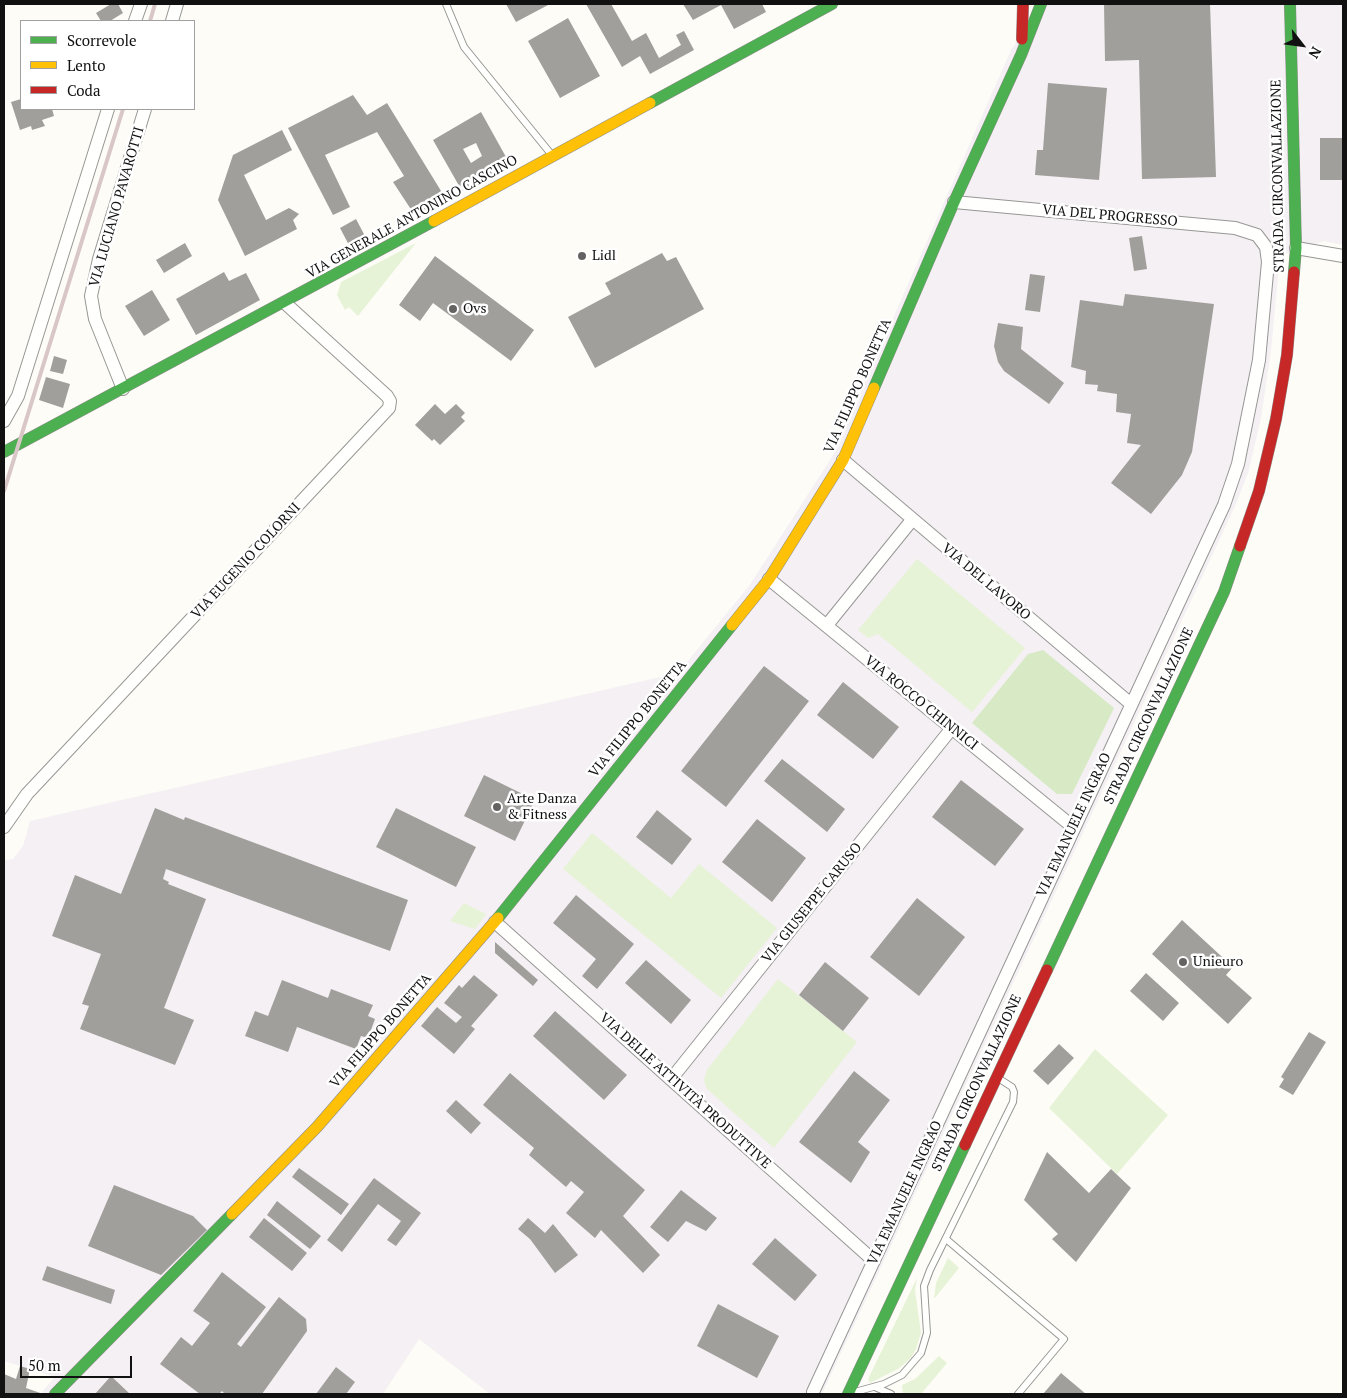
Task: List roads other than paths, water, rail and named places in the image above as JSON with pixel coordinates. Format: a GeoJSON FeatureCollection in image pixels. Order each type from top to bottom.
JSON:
{"type":"FeatureCollection","features":[{"type":"Feature","properties":{"kind":"main road","name":"VIA GENERALE ANTONINO CASCINO"},"geometry":{"type":"LineString","coordinates":[[4,452],[285,303],[832,4]]}},
{"type":"Feature","properties":{"kind":"main road"},"geometry":{"type":"LineString","coordinates":[[1021,56],[1023,4]]}},
{"type":"Feature","properties":{"kind":"main road","name":"VIA FILIPPO BONETTA"},"geometry":{"type":"LineString","coordinates":[[55,1394],[317,1127],[496,922],[769,579],[843,460],[954,202],[1021,56],[1041,4]]}},
{"type":"Feature","properties":{"kind":"main road","name":"STRADA CIRCONVALLAZIONE"},"geometry":{"type":"LineString","coordinates":[[848,1394],[1200,644],[1242,543],[1259,491],[1276,419],[1287,355],[1296,248],[1290,4]]}},
{"type":"Feature","properties":{"kind":"street"},"geometry":{"type":"LineString","coordinates":[[135,20],[141,4]]}},
{"type":"Feature","properties":{"kind":"street"},"geometry":{"type":"LineString","coordinates":[[172,20],[177,4]]}},
{"type":"Feature","properties":{"kind":"street"},"geometry":{"type":"LineString","coordinates":[[4,420],[18,396],[108,110]]}},
{"type":"Feature","properties":{"kind":"street","name":"VIA LUCIANO PAVAROTTI"},"geometry":{"type":"LineString","coordinates":[[123,389],[95,318],[91,296],[99,259],[145,110]]}},
{"type":"Feature","properties":{"kind":"street","name":"VIA DEL PROGRESSO"},"geometry":{"type":"LineString","coordinates":[[954,202],[1235,228],[1248,231],[1262,240]]}},
{"type":"Feature","properties":{"kind":"street","name":"VIA EMANUELE INGRAO"},"geometry":{"type":"LineString","coordinates":[[813,1392],[1073,827],[1224,505],[1238,464],[1250,417],[1259,360],[1268,262],[1266,247],[1262,240]]}},
{"type":"Feature","properties":{"kind":"street"},"geometry":{"type":"LineString","coordinates":[[1296,248],[1343,256]]}},
{"type":"Feature","properties":{"kind":"street","name":"VIA EUGENIO COLORNI"},"geometry":{"type":"LineString","coordinates":[[4,827],[27,794],[389,408],[390,401],[387,396],[285,303]]}},
{"type":"Feature","properties":{"kind":"street","name":"VIA DEL LAVORO"},"geometry":{"type":"LineString","coordinates":[[843,460],[1131,704]]}},
{"type":"Feature","properties":{"kind":"street"},"geometry":{"type":"LineString","coordinates":[[827,625],[912,520]]}},
{"type":"Feature","properties":{"kind":"street","name":"VIA ROCCO CHINNICI"},"geometry":{"type":"LineString","coordinates":[[769,579],[1073,827]]}},
{"type":"Feature","properties":{"kind":"street","name":"VIA GIUSEPPE CARUSO"},"geometry":{"type":"LineString","coordinates":[[672,1078],[952,728]]}},
{"type":"Feature","properties":{"kind":"street","name":"VIA DELLE ATTIVITÀ PRODUTTIVE"},"geometry":{"type":"LineString","coordinates":[[496,922],[874,1260]]}},
{"type":"Feature","properties":{"kind":"lane"},"geometry":{"type":"LineString","coordinates":[[446,4],[464,47],[554,157]]}},
{"type":"Feature","properties":{"kind":"lane"},"geometry":{"type":"LineString","coordinates":[[848,1394],[874,1387],[902,1375],[921,1352],[927,1327],[924,1286],[1013,1102],[1014,1092],[1012,1087],[996,1076]]}},
{"type":"Feature","properties":{"kind":"lane"},"geometry":{"type":"LineString","coordinates":[[946,1239],[1064,1339],[1018,1394]]}},
{"type":"Feature","properties":{"kind":"lane"},"geometry":{"type":"LineString","coordinates":[[874,1387],[884,1389],[890,1394]]}},
{"type":"Feature","properties":{"kind":"railway"},"geometry":{"type":"LineString","coordinates":[[150,20],[155,4]]}},
{"type":"Feature","properties":{"kind":"railway"},"geometry":{"type":"LineString","coordinates":[[4,491],[123,110]]}},
{"type":"Feature","properties":{"kind":"place","name":"Lidl"},"geometry":{"type":"Point","coordinates":[582,256]}},
{"type":"Feature","properties":{"kind":"place","name":"Ovs"},"geometry":{"type":"Point","coordinates":[453,309]}},
{"type":"Feature","properties":{"kind":"place","name":"Arte Danza & Fitness"},"geometry":{"type":"Point","coordinates":[497,807]}},
{"type":"Feature","properties":{"kind":"place","name":"Unieuro"},"geometry":{"type":"Point","coordinates":[1183,962]}}]}
